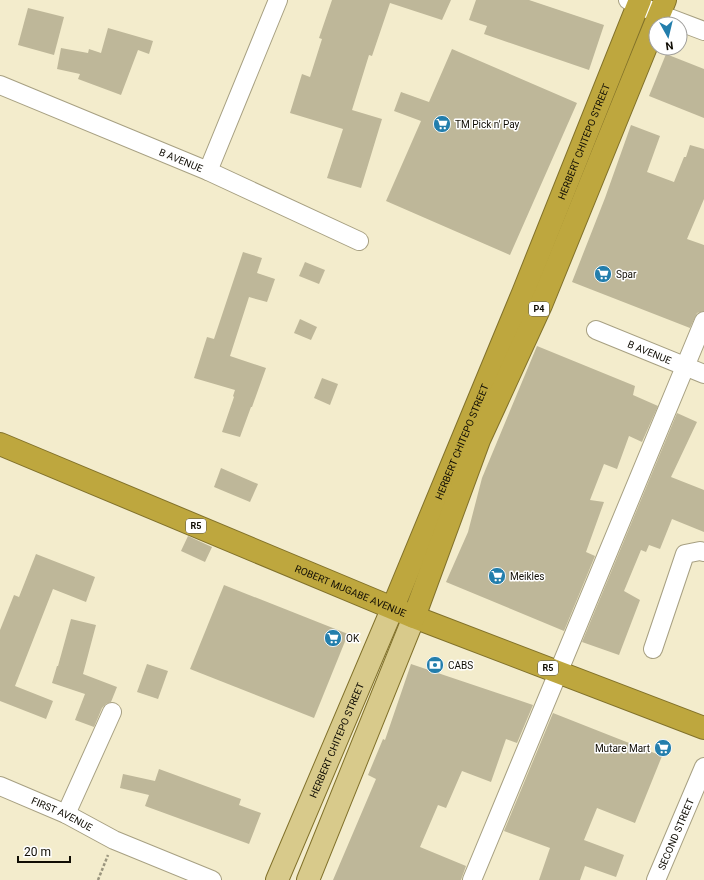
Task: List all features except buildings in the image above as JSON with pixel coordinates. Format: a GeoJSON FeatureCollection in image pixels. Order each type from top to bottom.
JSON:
{"type":"FeatureCollection","features":[{"type":"Feature","properties":{"kind":"highway","name":"HERBERT CHITEPO STREET"},"geometry":{"type":"LineString","coordinates":[[393,607],[523,293],[636,1]]}},
{"type":"Feature","properties":{"kind":"highway","name":"HERBERT CHITEPO STREET"},"geometry":{"type":"LineString","coordinates":[[414,617],[479,440],[541,305],[662,7]]}},
{"type":"Feature","properties":{"kind":"highway","name":"ROBERT MUGABE AVENUE"},"geometry":{"type":"LineString","coordinates":[[0,444],[414,617],[704,728]]}},
{"type":"Feature","properties":{"kind":"main road","name":"HERBERT CHITEPO STREET"},"geometry":{"type":"LineString","coordinates":[[277,880],[393,607]]}},
{"type":"Feature","properties":{"kind":"main road","name":"HERBERT CHITEPO STREET"},"geometry":{"type":"LineString","coordinates":[[308,880],[414,617]]}},
{"type":"Feature","properties":{"kind":"street"},"geometry":{"type":"LineString","coordinates":[[208,171],[278,0]]}},
{"type":"Feature","properties":{"kind":"street"},"geometry":{"type":"LineString","coordinates":[[636,1],[662,7],[704,32]]}},
{"type":"Feature","properties":{"kind":"street","name":"B AVENUE"},"geometry":{"type":"LineString","coordinates":[[0,85],[208,171],[359,241]]}},
{"type":"Feature","properties":{"kind":"street"},"geometry":{"type":"LineString","coordinates":[[472,880],[704,321]]}},
{"type":"Feature","properties":{"kind":"street","name":"B AVENUE"},"geometry":{"type":"LineString","coordinates":[[596,330],[704,374]]}},
{"type":"Feature","properties":{"kind":"street"},"geometry":{"type":"LineString","coordinates":[[653,649],[685,554],[704,552]]}},
{"type":"Feature","properties":{"kind":"street"},"geometry":{"type":"LineString","coordinates":[[66,814],[112,712]]}},
{"type":"Feature","properties":{"kind":"street","name":"SECOND STREET"},"geometry":{"type":"LineString","coordinates":[[656,880],[704,766]]}},
{"type":"Feature","properties":{"kind":"street","name":"FIRST AVENUE"},"geometry":{"type":"LineString","coordinates":[[0,786],[66,814],[114,840],[212,880]]}},
{"type":"Feature","properties":{"kind":"path"},"geometry":{"type":"LineString","coordinates":[[98,880],[114,840]]}},
{"type":"Feature","properties":{"kind":"place","name":"TM Pick n' Pay"},"geometry":{"type":"Point","coordinates":[442,124]}},
{"type":"Feature","properties":{"kind":"place","name":"Spar"},"geometry":{"type":"Point","coordinates":[603,274]}},
{"type":"Feature","properties":{"kind":"place","name":"Meikles"},"geometry":{"type":"Point","coordinates":[497,576]}},
{"type":"Feature","properties":{"kind":"place","name":"OK"},"geometry":{"type":"Point","coordinates":[333,638]}},
{"type":"Feature","properties":{"kind":"place","name":"CABS"},"geometry":{"type":"Point","coordinates":[435,665]}},
{"type":"Feature","properties":{"kind":"place","name":"Mutare Mart"},"geometry":{"type":"Point","coordinates":[663,748]}}]}
